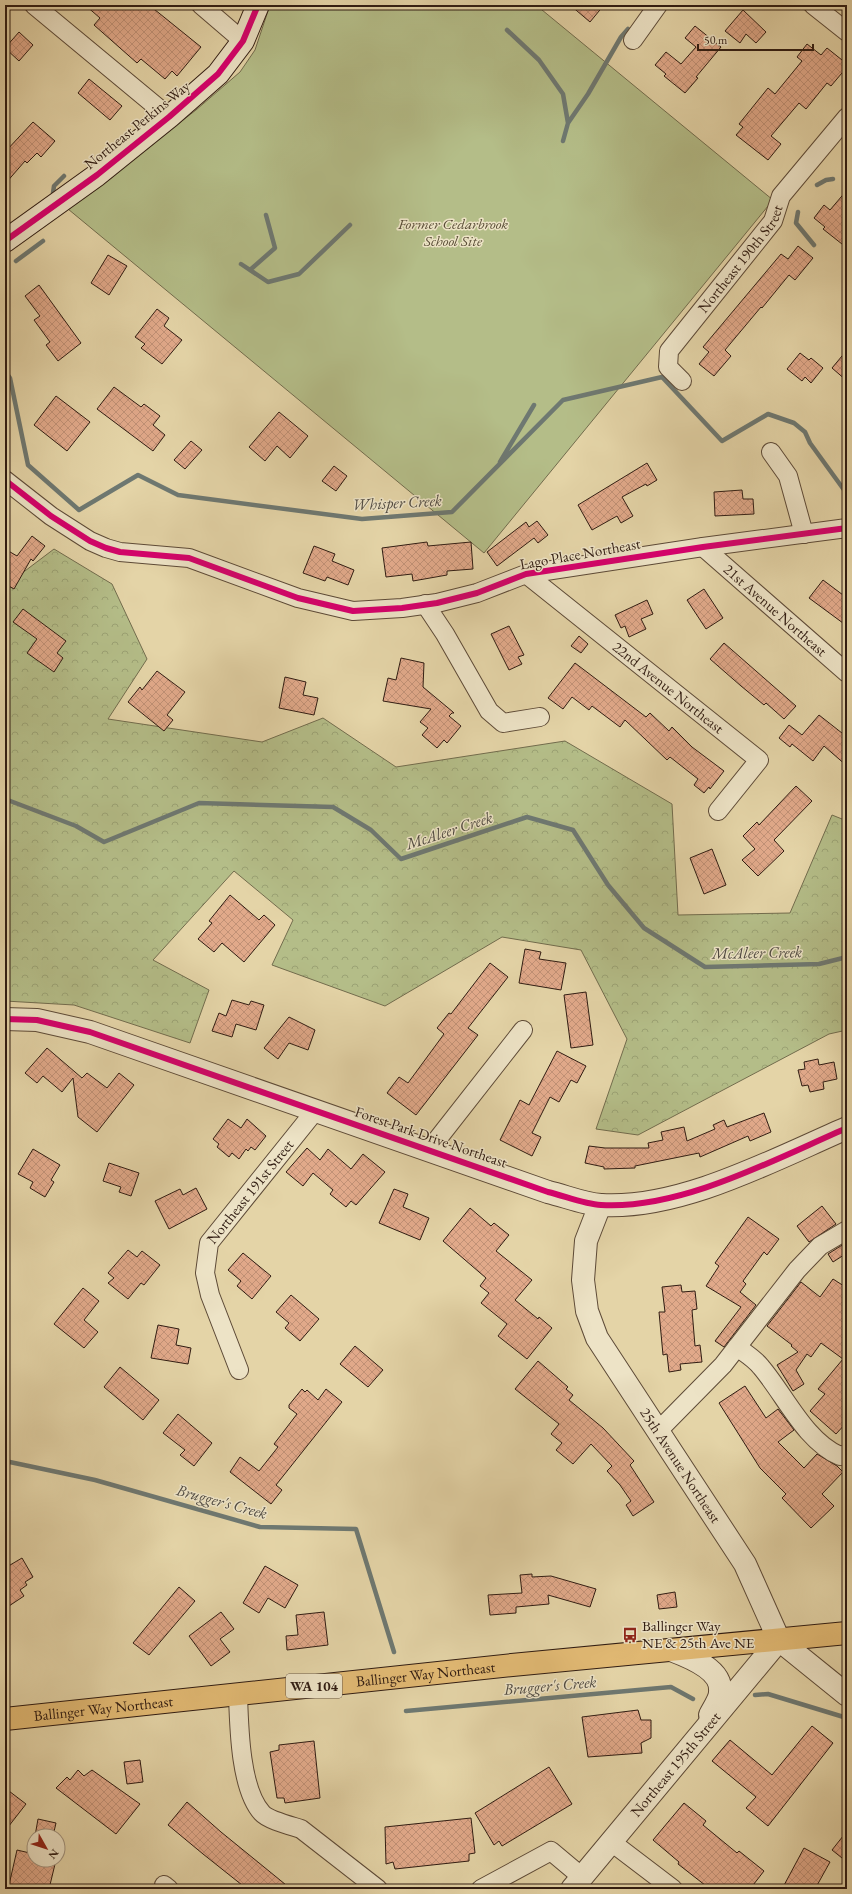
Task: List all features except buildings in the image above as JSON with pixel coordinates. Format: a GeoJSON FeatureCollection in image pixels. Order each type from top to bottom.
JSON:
{"type":"FeatureCollection","features":[{"type":"Feature","properties":{"kind":"main road","name":"Ballinger Way Northeast"},"geometry":{"type":"LineString","coordinates":[[5,1719],[847,1633]]}},
{"type":"Feature","properties":{"kind":"street"},"geometry":{"type":"LineString","coordinates":[[34,5],[169,117]]}},
{"type":"Feature","properties":{"kind":"street"},"geometry":{"type":"LineString","coordinates":[[201,5],[243,41]]}},
{"type":"Feature","properties":{"kind":"street","name":"Northeast Perkins Way"},"geometry":{"type":"LineString","coordinates":[[5,241],[97,175],[169,117],[218,74],[243,41],[258,5]]}},
{"type":"Feature","properties":{"kind":"street"},"geometry":{"type":"LineString","coordinates":[[633,40],[658,5]]}},
{"type":"Feature","properties":{"kind":"street"},"geometry":{"type":"LineString","coordinates":[[813,5],[847,32]]}},
{"type":"Feature","properties":{"kind":"street","name":"Northeast 190th Street"},"geometry":{"type":"LineString","coordinates":[[682,381],[668,367],[669,351],[772,221],[781,196],[847,117]]}},
{"type":"Feature","properties":{"kind":"street"},"geometry":{"type":"LineString","coordinates":[[771,452],[788,476],[804,534]]}},
{"type":"Feature","properties":{"kind":"street","name":"Lago Place Northeast"},"geometry":{"type":"LineString","coordinates":[[5,480],[51,516],[90,541],[106,548],[120,552],[189,558],[298,598],[353,611],[402,608],[477,593],[526,574],[703,547],[847,528]]}},
{"type":"Feature","properties":{"kind":"street","name":"21st Avenue Northeast"},"geometry":{"type":"LineString","coordinates":[[703,547],[847,673]]}},
{"type":"Feature","properties":{"kind":"street","name":"22nd Avenue Northeast"},"geometry":{"type":"LineString","coordinates":[[526,574],[759,760],[718,811]]}},
{"type":"Feature","properties":{"kind":"street"},"geometry":{"type":"LineString","coordinates":[[425,604],[445,634],[489,710],[503,723],[540,717]]}},
{"type":"Feature","properties":{"kind":"street","name":"Forest Park Drive Northeast"},"geometry":{"type":"LineString","coordinates":[[5,1019],[37,1020],[90,1032],[548,1192],[600,1205],[630,1205],[683,1194],[736,1177],[847,1128]]}},
{"type":"Feature","properties":{"kind":"street"},"geometry":{"type":"LineString","coordinates":[[429,1150],[524,1030]]}},
{"type":"Feature","properties":{"kind":"street","name":"Northeast 191st Street"},"geometry":{"type":"LineString","coordinates":[[239,1370],[210,1295],[205,1273],[209,1243],[315,1111]]}},
{"type":"Feature","properties":{"kind":"street","name":"25th Avenue Northeast"},"geometry":{"type":"LineString","coordinates":[[600,1205],[586,1241],[583,1280],[587,1311],[597,1338],[745,1564],[779,1640],[847,1695]]}},
{"type":"Feature","properties":{"kind":"street"},"geometry":{"type":"LineString","coordinates":[[658,1431],[723,1365],[797,1270],[820,1246],[847,1230]]}},
{"type":"Feature","properties":{"kind":"street"},"geometry":{"type":"LineString","coordinates":[[737,1347],[760,1365],[792,1412],[828,1451],[840,1456],[847,1454]]}},
{"type":"Feature","properties":{"kind":"street","name":"Northeast 195th Street"},"geometry":{"type":"LineString","coordinates":[[577,1883],[610,1841],[779,1640]]}},
{"type":"Feature","properties":{"kind":"street"},"geometry":{"type":"LineString","coordinates":[[671,1650],[698,1661],[718,1680],[720,1692],[705,1728]]}},
{"type":"Feature","properties":{"kind":"street"},"geometry":{"type":"LineString","coordinates":[[238,1694],[240,1740],[248,1788],[262,1814],[287,1825],[302,1829],[378,1889]]}},
{"type":"Feature","properties":{"kind":"street"},"geometry":{"type":"LineString","coordinates":[[610,1841],[672,1889]]}},
{"type":"Feature","properties":{"kind":"street"},"geometry":{"type":"LineString","coordinates":[[481,1889],[551,1851],[577,1883]]}},
{"type":"Feature","properties":{"kind":"green space","name":"Former Cedarbrook School Site"},"geometry":{"type":"Polygon","coordinates":[[[270,5],[536,5],[773,200],[484,553],[68,209],[196,110],[240,72],[255,50],[270,5]]]}},
{"type":"Feature","properties":{"kind":"green space"},"geometry":{"type":"Polygon","coordinates":[[[54,549],[112,584],[147,659],[108,719],[262,742],[323,718],[396,767],[565,741],[672,804],[678,915],[790,913],[832,815],[847,821],[847,1030],[829,1034],[638,1135],[596,1129],[627,1039],[581,950],[502,937],[385,1006],[272,965],[293,920],[234,871],[153,960],[209,990],[190,1043],[74,1005],[5,1001],[5,586],[54,549]]]}},
{"type":"Feature","properties":{"kind":"waterway"},"geometry":{"type":"LineString","coordinates":[[563,141],[568,123],[588,94],[621,37],[628,29]]}},
{"type":"Feature","properties":{"kind":"waterway"},"geometry":{"type":"LineString","coordinates":[[507,30],[539,60],[563,94],[568,123]]}},
{"type":"Feature","properties":{"kind":"waterway"},"geometry":{"type":"LineString","coordinates":[[53,193],[54,186],[64,176]]}},
{"type":"Feature","properties":{"kind":"waterway"},"geometry":{"type":"LineString","coordinates":[[817,185],[826,180],[833,179]]}},
{"type":"Feature","properties":{"kind":"waterway"},"geometry":{"type":"LineString","coordinates":[[798,212],[796,223],[814,245]]}},
{"type":"Feature","properties":{"kind":"waterway"},"geometry":{"type":"LineString","coordinates":[[250,270],[275,248],[266,215]]}},
{"type":"Feature","properties":{"kind":"waterway"},"geometry":{"type":"LineString","coordinates":[[241,264],[268,282],[299,274],[350,225]]}},
{"type":"Feature","properties":{"kind":"waterway"},"geometry":{"type":"LineString","coordinates":[[16,261],[43,241]]}},
{"type":"Feature","properties":{"kind":"waterway","name":"Whisper Creek"},"geometry":{"type":"LineString","coordinates":[[5,371],[10,378],[28,465],[79,510],[138,475],[178,495],[362,519],[452,512],[563,400],[662,377],[722,441],[768,414],[794,423],[805,432],[810,443],[847,494]]}},
{"type":"Feature","properties":{"kind":"waterway"},"geometry":{"type":"LineString","coordinates":[[500,462],[534,405]]}},
{"type":"Feature","properties":{"kind":"waterway","name":"McAleer Creek"},"geometry":{"type":"LineString","coordinates":[[5,799],[76,826],[104,842],[199,803],[333,807],[371,830],[401,859],[527,817],[573,830],[608,885],[644,928],[705,967],[819,964],[847,957]]}},
{"type":"Feature","properties":{"kind":"waterway","name":"Brugger's Creek"},"geometry":{"type":"LineString","coordinates":[[5,1461],[95,1480],[260,1527],[356,1529],[394,1652]]}},
{"type":"Feature","properties":{"kind":"waterway","name":"Brugger's Creek"},"geometry":{"type":"LineString","coordinates":[[406,1711],[671,1687],[693,1699]]}},
{"type":"Feature","properties":{"kind":"waterway","name":"Brugger's Creek"},"geometry":{"type":"LineString","coordinates":[[755,1695],[768,1694],[847,1718]]}},
{"type":"Feature","properties":{"kind":"cycle path"},"geometry":{"type":"LineString","coordinates":[[5,241],[97,175],[169,117],[218,74],[243,41],[258,5]]}},
{"type":"Feature","properties":{"kind":"cycle path"},"geometry":{"type":"LineString","coordinates":[[5,480],[51,516],[90,541],[106,548],[120,552],[189,558],[298,598],[353,611],[402,608],[437,603],[477,593],[526,574],[703,547],[847,528]]}},
{"type":"Feature","properties":{"kind":"cycle path"},"geometry":{"type":"LineString","coordinates":[[5,1019],[37,1020],[90,1032],[548,1192],[581,1202],[601,1205],[632,1204],[663,1199],[695,1191],[759,1167],[847,1128]]}},
{"type":"Feature","properties":{"kind":"place","name":"Ballinger Way NE & 25th Ave NE"},"geometry":{"type":"Point","coordinates":[630,1635]}}]}
